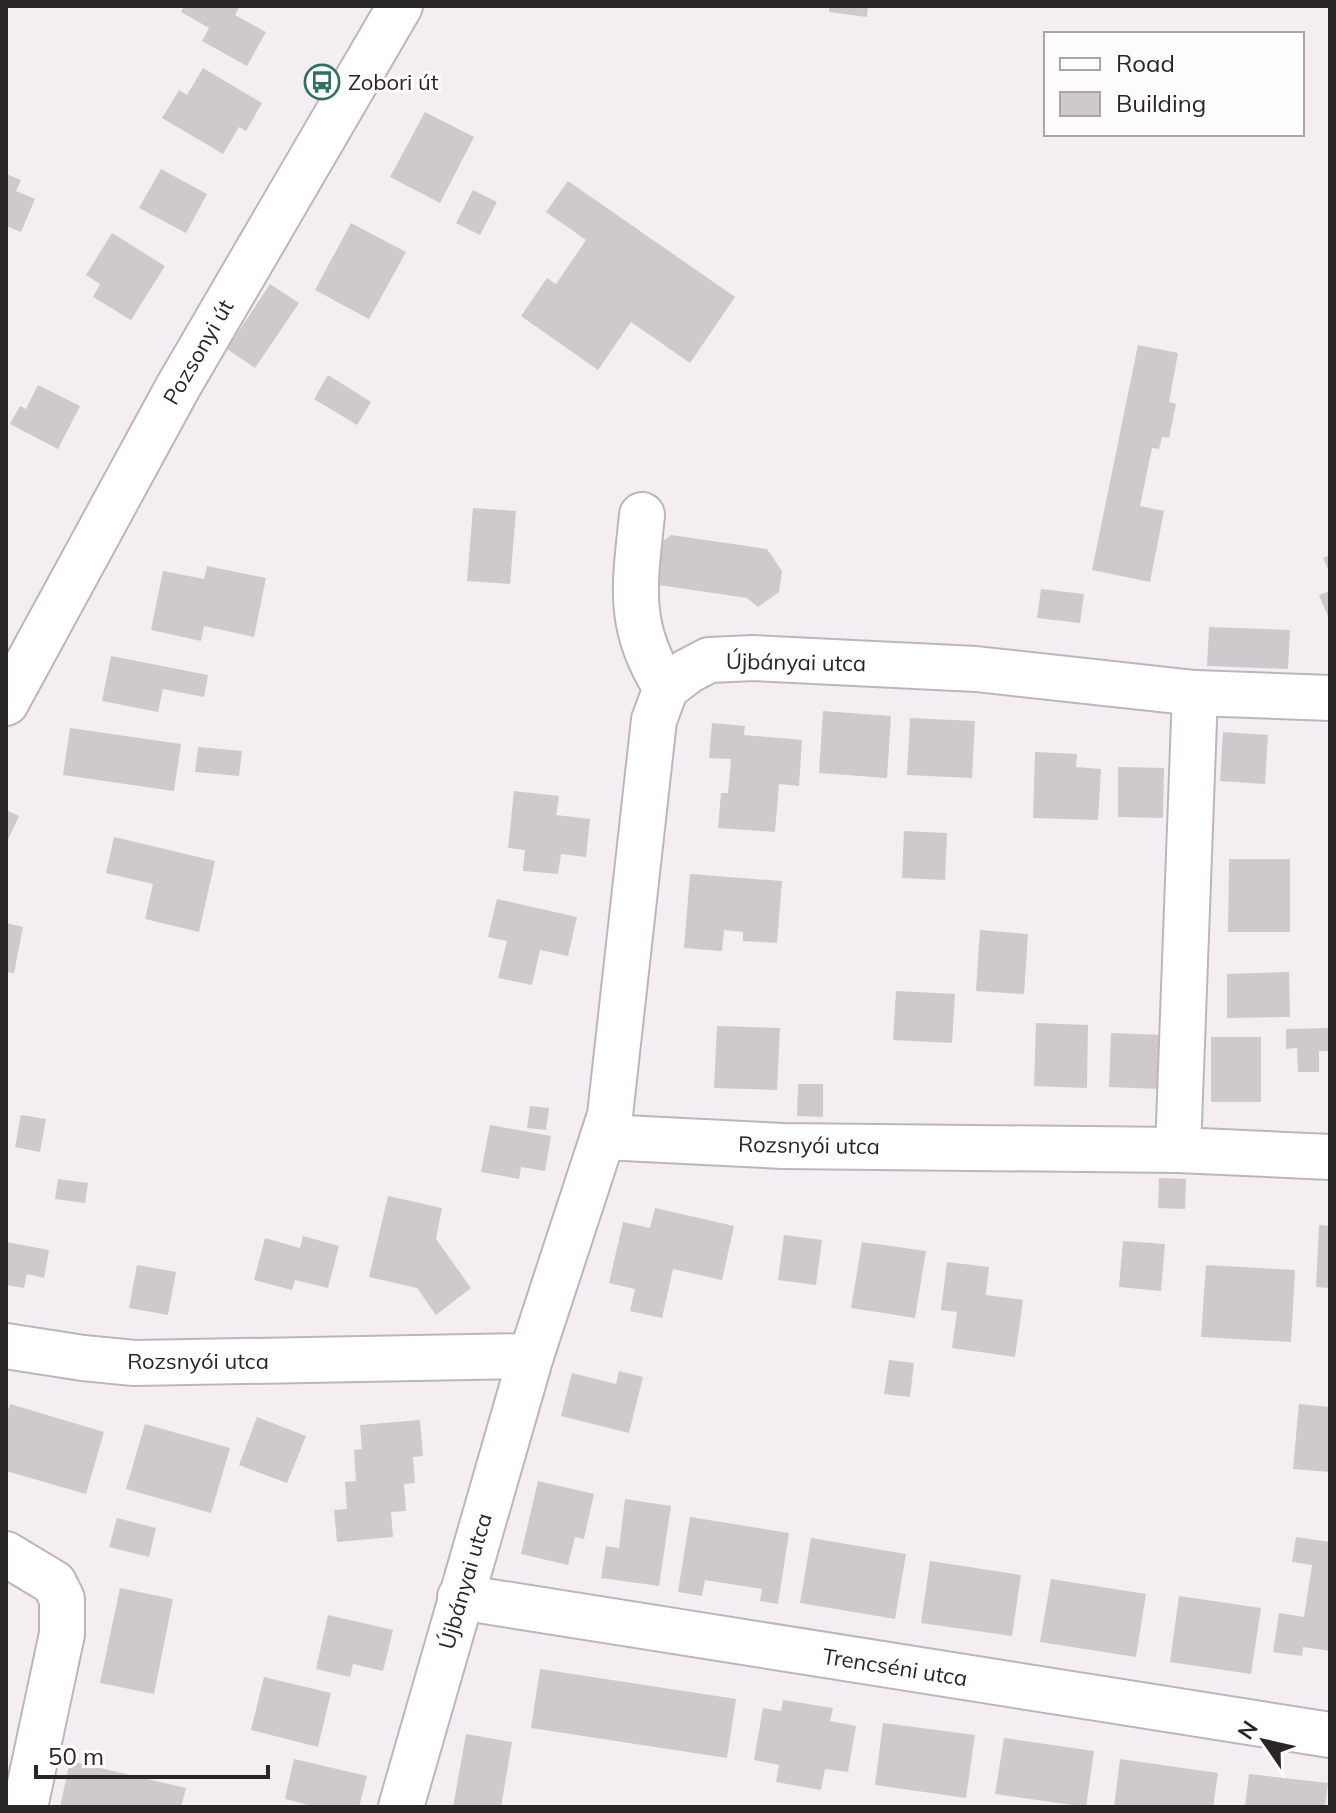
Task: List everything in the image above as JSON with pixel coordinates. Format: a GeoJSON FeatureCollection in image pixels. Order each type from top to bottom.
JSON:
{"type":"FeatureCollection","features":[{"type":"Feature","properties":{"kind":"street","name":"Pozsonyi út"},"geometry":{"type":"LineString","coordinates":[[6,701],[385,11]]}},
{"type":"Feature","properties":{"kind":"street"},"geometry":{"type":"LineString","coordinates":[[531,1356],[604,1137],[614,1089],[654,720],[666,688],[652,666],[640,635],[634,597],[642,515]]}},
{"type":"Feature","properties":{"kind":"street","name":"Újbányai utca"},"geometry":{"type":"LineString","coordinates":[[666,688],[709,660],[753,658],[976,669],[1195,693]]}},
{"type":"Feature","properties":{"kind":"street"},"geometry":{"type":"LineString","coordinates":[[1178,1150],[1195,693],[1330,698]]}},
{"type":"Feature","properties":{"kind":"street","name":"Rozsnyói utca"},"geometry":{"type":"LineString","coordinates":[[604,1137],[783,1146],[1178,1150],[1330,1157]]}},
{"type":"Feature","properties":{"kind":"street","name":"Rozsnyói utca"},"geometry":{"type":"LineString","coordinates":[[6,1346],[134,1363],[531,1356]]}},
{"type":"Feature","properties":{"kind":"street","name":"Újbányai utca"},"geometry":{"type":"LineString","coordinates":[[401,1807],[531,1356]]}},
{"type":"Feature","properties":{"kind":"street"},"geometry":{"type":"LineString","coordinates":[[6,1554],[54,1583],[62,1599],[62,1634],[25,1807]]}},
{"type":"Feature","properties":{"kind":"street","name":"Trencséni utca"},"geometry":{"type":"LineString","coordinates":[[460,1597],[1330,1735]]}},
{"type":"Feature","properties":{"kind":"building"},"geometry":{"type":"Polygon","coordinates":[[[184,6],[240,6],[235,15],[266,32],[247,66],[202,41],[209,28],[181,12],[184,6]]]}},
{"type":"Feature","properties":{"kind":"building"},"geometry":{"type":"Polygon","coordinates":[[[829,6],[868,6],[867,17],[829,12],[829,6]]]}},
{"type":"Feature","properties":{"kind":"building"},"geometry":{"type":"Polygon","coordinates":[[[203,68],[262,103],[246,131],[239,127],[223,154],[162,118],[179,90],[187,95],[203,68]]]}},
{"type":"Feature","properties":{"kind":"building"},"geometry":{"type":"Polygon","coordinates":[[[425,112],[474,137],[440,203],[390,177],[425,112]]]}},
{"type":"Feature","properties":{"kind":"building"},"geometry":{"type":"Polygon","coordinates":[[[161,169],[207,194],[186,233],[139,208],[161,169]]]}},
{"type":"Feature","properties":{"kind":"building"},"geometry":{"type":"Polygon","coordinates":[[[6,174],[21,180],[16,191],[35,199],[21,232],[6,226],[6,174]]]}},
{"type":"Feature","properties":{"kind":"building"},"geometry":{"type":"Polygon","coordinates":[[[568,181],[735,297],[690,363],[631,322],[598,370],[521,316],[547,278],[556,284],[586,240],[546,212],[568,181]]]}},
{"type":"Feature","properties":{"kind":"building"},"geometry":{"type":"Polygon","coordinates":[[[473,190],[497,202],[480,235],[456,223],[473,190]]]}},
{"type":"Feature","properties":{"kind":"building"},"geometry":{"type":"Polygon","coordinates":[[[351,223],[406,252],[369,319],[315,290],[351,223]]]}},
{"type":"Feature","properties":{"kind":"building"},"geometry":{"type":"Polygon","coordinates":[[[112,233],[165,266],[131,320],[93,297],[100,284],[86,275],[112,233]]]}},
{"type":"Feature","properties":{"kind":"building"},"geometry":{"type":"Polygon","coordinates":[[[270,284],[299,303],[255,368],[227,349],[270,284]]]}},
{"type":"Feature","properties":{"kind":"building"},"geometry":{"type":"Polygon","coordinates":[[[1138,345],[1178,353],[1169,402],[1176,404],[1169,438],[1162,437],[1159,449],[1152,448],[1140,506],[1164,511],[1150,582],[1092,570],[1138,345]]]}},
{"type":"Feature","properties":{"kind":"building"},"geometry":{"type":"Polygon","coordinates":[[[328,375],[371,402],[357,425],[314,399],[328,375]]]}},
{"type":"Feature","properties":{"kind":"building"},"geometry":{"type":"Polygon","coordinates":[[[38,385],[80,406],[58,449],[10,424],[20,406],[26,409],[38,385]]]}},
{"type":"Feature","properties":{"kind":"building"},"geometry":{"type":"Polygon","coordinates":[[[473,508],[516,511],[510,584],[467,581],[473,508]]]}},
{"type":"Feature","properties":{"kind":"building"},"geometry":{"type":"Polygon","coordinates":[[[671,535],[767,549],[782,571],[779,592],[758,607],[747,598],[652,584],[658,545],[671,535]]]}},
{"type":"Feature","properties":{"kind":"building"},"geometry":{"type":"Polygon","coordinates":[[[1330,555],[1330,574],[1323,558],[1330,555]]]}},
{"type":"Feature","properties":{"kind":"building"},"geometry":{"type":"Polygon","coordinates":[[[207,566],[266,578],[254,637],[204,626],[201,641],[151,630],[163,571],[204,579],[207,566]]]}},
{"type":"Feature","properties":{"kind":"building"},"geometry":{"type":"Polygon","coordinates":[[[1041,589],[1084,594],[1080,623],[1037,618],[1041,589]]]}},
{"type":"Feature","properties":{"kind":"building"},"geometry":{"type":"Polygon","coordinates":[[[1330,591],[1330,621],[1319,595],[1330,591]]]}},
{"type":"Feature","properties":{"kind":"building"},"geometry":{"type":"Polygon","coordinates":[[[1209,627],[1290,630],[1288,669],[1207,666],[1209,627]]]}},
{"type":"Feature","properties":{"kind":"building"},"geometry":{"type":"Polygon","coordinates":[[[111,656],[208,675],[204,697],[163,689],[158,712],[102,701],[111,656]]]}},
{"type":"Feature","properties":{"kind":"building"},"geometry":{"type":"Polygon","coordinates":[[[823,711],[891,716],[887,778],[819,773],[823,711]]]}},
{"type":"Feature","properties":{"kind":"building"},"geometry":{"type":"Polygon","coordinates":[[[910,718],[975,721],[972,778],[907,775],[910,718]]]}},
{"type":"Feature","properties":{"kind":"building"},"geometry":{"type":"Polygon","coordinates":[[[712,723],[745,726],[744,735],[802,740],[799,786],[779,784],[775,832],[718,828],[721,793],[728,793],[731,759],[709,758],[712,723]]]}},
{"type":"Feature","properties":{"kind":"building"},"geometry":{"type":"Polygon","coordinates":[[[70,728],[181,744],[174,791],[63,775],[70,728]]]}},
{"type":"Feature","properties":{"kind":"building"},"geometry":{"type":"Polygon","coordinates":[[[1223,732],[1268,735],[1265,784],[1220,781],[1223,732]]]}},
{"type":"Feature","properties":{"kind":"building"},"geometry":{"type":"Polygon","coordinates":[[[198,747],[242,751],[239,776],[195,772],[198,747]]]}},
{"type":"Feature","properties":{"kind":"building"},"geometry":{"type":"Polygon","coordinates":[[[1035,752],[1077,754],[1076,767],[1101,769],[1098,820],[1033,818],[1035,752]]]}},
{"type":"Feature","properties":{"kind":"building"},"geometry":{"type":"Polygon","coordinates":[[[1118,767],[1164,768],[1163,818],[1118,817],[1118,767]]]}},
{"type":"Feature","properties":{"kind":"building"},"geometry":{"type":"Polygon","coordinates":[[[514,791],[559,796],[556,815],[590,819],[586,857],[561,854],[558,874],[523,871],[525,850],[508,848],[514,791]]]}},
{"type":"Feature","properties":{"kind":"building"},"geometry":{"type":"Polygon","coordinates":[[[6,810],[19,816],[6,844],[6,810]]]}},
{"type":"Feature","properties":{"kind":"building"},"geometry":{"type":"Polygon","coordinates":[[[904,831],[947,833],[945,880],[902,878],[904,831]]]}},
{"type":"Feature","properties":{"kind":"building"},"geometry":{"type":"Polygon","coordinates":[[[114,837],[215,861],[199,932],[145,919],[153,884],[106,873],[114,837]]]}},
{"type":"Feature","properties":{"kind":"building"},"geometry":{"type":"Polygon","coordinates":[[[1229,859],[1290,859],[1290,932],[1228,932],[1229,859]]]}},
{"type":"Feature","properties":{"kind":"building"},"geometry":{"type":"Polygon","coordinates":[[[690,874],[782,881],[777,943],[743,941],[743,932],[724,930],[722,951],[684,948],[690,874]]]}},
{"type":"Feature","properties":{"kind":"building"},"geometry":{"type":"Polygon","coordinates":[[[497,899],[577,917],[568,956],[540,950],[532,985],[498,978],[507,941],[488,937],[497,899]]]}},
{"type":"Feature","properties":{"kind":"building"},"geometry":{"type":"Polygon","coordinates":[[[6,923],[23,927],[14,973],[6,972],[6,923]]]}},
{"type":"Feature","properties":{"kind":"building"},"geometry":{"type":"Polygon","coordinates":[[[980,930],[1028,934],[1024,994],[976,991],[980,930]]]}},
{"type":"Feature","properties":{"kind":"building"},"geometry":{"type":"Polygon","coordinates":[[[1289,972],[1290,1017],[1227,1018],[1227,974],[1289,972]]]}},
{"type":"Feature","properties":{"kind":"building"},"geometry":{"type":"Polygon","coordinates":[[[896,991],[955,994],[952,1043],[893,1040],[896,991]]]}},
{"type":"Feature","properties":{"kind":"building"},"geometry":{"type":"Polygon","coordinates":[[[1036,1023],[1088,1025],[1087,1088],[1034,1086],[1036,1023]]]}},
{"type":"Feature","properties":{"kind":"building"},"geometry":{"type":"Polygon","coordinates":[[[717,1026],[780,1028],[777,1090],[714,1088],[717,1026]]]}},
{"type":"Feature","properties":{"kind":"building"},"geometry":{"type":"Polygon","coordinates":[[[1330,1028],[1330,1051],[1319,1051],[1319,1072],[1298,1072],[1297,1048],[1286,1049],[1286,1029],[1330,1028]]]}},
{"type":"Feature","properties":{"kind":"building"},"geometry":{"type":"Polygon","coordinates":[[[1111,1033],[1163,1035],[1161,1089],[1109,1087],[1111,1033]]]}},
{"type":"Feature","properties":{"kind":"building"},"geometry":{"type":"Polygon","coordinates":[[[1211,1037],[1261,1037],[1261,1102],[1211,1102],[1211,1037]]]}},
{"type":"Feature","properties":{"kind":"building"},"geometry":{"type":"Polygon","coordinates":[[[798,1084],[823,1084],[823,1117],[797,1116],[798,1084]]]}},
{"type":"Feature","properties":{"kind":"building"},"geometry":{"type":"Polygon","coordinates":[[[530,1106],[549,1108],[546,1130],[527,1128],[530,1106]]]}},
{"type":"Feature","properties":{"kind":"building"},"geometry":{"type":"Polygon","coordinates":[[[21,1115],[46,1119],[40,1152],[15,1147],[21,1115]]]}},
{"type":"Feature","properties":{"kind":"building"},"geometry":{"type":"Polygon","coordinates":[[[490,1125],[551,1136],[545,1171],[521,1167],[519,1179],[481,1172],[490,1125]]]}},
{"type":"Feature","properties":{"kind":"building"},"geometry":{"type":"Polygon","coordinates":[[[1159,1178],[1186,1179],[1185,1209],[1158,1208],[1159,1178]]]}},
{"type":"Feature","properties":{"kind":"building"},"geometry":{"type":"Polygon","coordinates":[[[58,1179],[88,1183],[85,1203],[55,1199],[58,1179]]]}},
{"type":"Feature","properties":{"kind":"building"},"geometry":{"type":"Polygon","coordinates":[[[388,1196],[442,1208],[436,1239],[471,1288],[436,1315],[417,1288],[369,1277],[388,1196]]]}},
{"type":"Feature","properties":{"kind":"building"},"geometry":{"type":"Polygon","coordinates":[[[655,1208],[734,1226],[722,1280],[673,1269],[662,1318],[630,1311],[635,1289],[609,1283],[623,1222],[650,1228],[655,1208]]]}},
{"type":"Feature","properties":{"kind":"building"},"geometry":{"type":"Polygon","coordinates":[[[1319,1225],[1330,1226],[1330,1288],[1316,1287],[1319,1225]]]}},
{"type":"Feature","properties":{"kind":"building"},"geometry":{"type":"Polygon","coordinates":[[[784,1235],[822,1240],[816,1285],[778,1280],[784,1235]]]}},
{"type":"Feature","properties":{"kind":"building"},"geometry":{"type":"Polygon","coordinates":[[[303,1236],[339,1246],[328,1288],[295,1280],[292,1290],[254,1280],[265,1238],[300,1248],[303,1236]]]}},
{"type":"Feature","properties":{"kind":"building"},"geometry":{"type":"Polygon","coordinates":[[[1123,1241],[1165,1244],[1161,1291],[1119,1287],[1123,1241]]]}},
{"type":"Feature","properties":{"kind":"building"},"geometry":{"type":"Polygon","coordinates":[[[6,1242],[49,1250],[44,1278],[27,1274],[24,1288],[6,1285],[6,1242]]]}},
{"type":"Feature","properties":{"kind":"building"},"geometry":{"type":"Polygon","coordinates":[[[862,1242],[926,1251],[915,1318],[851,1308],[862,1242]]]}},
{"type":"Feature","properties":{"kind":"building"},"geometry":{"type":"Polygon","coordinates":[[[947,1262],[989,1267],[986,1295],[1023,1300],[1015,1357],[952,1348],[957,1312],[941,1310],[947,1262]]]}},
{"type":"Feature","properties":{"kind":"building"},"geometry":{"type":"Polygon","coordinates":[[[137,1265],[176,1272],[168,1315],[129,1308],[137,1265]]]}},
{"type":"Feature","properties":{"kind":"building"},"geometry":{"type":"Polygon","coordinates":[[[1206,1265],[1295,1270],[1291,1342],[1201,1337],[1206,1265]]]}},
{"type":"Feature","properties":{"kind":"building"},"geometry":{"type":"Polygon","coordinates":[[[889,1360],[914,1363],[910,1397],[884,1394],[889,1360]]]}},
{"type":"Feature","properties":{"kind":"building"},"geometry":{"type":"Polygon","coordinates":[[[619,1371],[643,1377],[629,1433],[561,1416],[572,1373],[616,1384],[619,1371]]]}},
{"type":"Feature","properties":{"kind":"building"},"geometry":{"type":"Polygon","coordinates":[[[10,1404],[104,1432],[86,1494],[6,1471],[6,1417],[10,1404]]]}},
{"type":"Feature","properties":{"kind":"building"},"geometry":{"type":"Polygon","coordinates":[[[1299,1404],[1330,1407],[1330,1472],[1293,1469],[1299,1404]]]}},
{"type":"Feature","properties":{"kind":"building"},"geometry":{"type":"Polygon","coordinates":[[[257,1417],[306,1436],[287,1483],[239,1465],[257,1417]]]}},
{"type":"Feature","properties":{"kind":"building"},"geometry":{"type":"Polygon","coordinates":[[[420,1420],[423,1456],[413,1457],[415,1483],[404,1484],[406,1511],[391,1512],[393,1537],[337,1542],[334,1510],[347,1509],[345,1482],[356,1481],[354,1450],[362,1449],[360,1425],[420,1420]]]}},
{"type":"Feature","properties":{"kind":"building"},"geometry":{"type":"Polygon","coordinates":[[[145,1424],[230,1448],[211,1513],[126,1489],[145,1424]]]}},
{"type":"Feature","properties":{"kind":"building"},"geometry":{"type":"Polygon","coordinates":[[[538,1481],[594,1494],[584,1539],[575,1537],[568,1565],[521,1554],[538,1481]]]}},
{"type":"Feature","properties":{"kind":"building"},"geometry":{"type":"Polygon","coordinates":[[[625,1499],[671,1506],[659,1586],[601,1578],[606,1546],[619,1548],[625,1499]]]}},
{"type":"Feature","properties":{"kind":"building"},"geometry":{"type":"Polygon","coordinates":[[[690,1517],[789,1533],[778,1604],[760,1601],[762,1589],[705,1580],[702,1596],[678,1592],[690,1517]]]}},
{"type":"Feature","properties":{"kind":"building"},"geometry":{"type":"Polygon","coordinates":[[[117,1518],[156,1528],[149,1557],[109,1547],[117,1518]]]}},
{"type":"Feature","properties":{"kind":"building"},"geometry":{"type":"Polygon","coordinates":[[[1296,1537],[1330,1542],[1330,1651],[1303,1647],[1302,1656],[1273,1652],[1279,1613],[1304,1617],[1312,1565],[1292,1562],[1296,1537]]]}},
{"type":"Feature","properties":{"kind":"building"},"geometry":{"type":"Polygon","coordinates":[[[811,1538],[906,1554],[895,1619],[800,1603],[811,1538]]]}},
{"type":"Feature","properties":{"kind":"building"},"geometry":{"type":"Polygon","coordinates":[[[930,1561],[1021,1575],[1012,1636],[921,1623],[930,1561]]]}},
{"type":"Feature","properties":{"kind":"building"},"geometry":{"type":"Polygon","coordinates":[[[1051,1579],[1146,1594],[1136,1657],[1040,1642],[1051,1579]]]}},
{"type":"Feature","properties":{"kind":"building"},"geometry":{"type":"Polygon","coordinates":[[[120,1588],[173,1599],[154,1694],[100,1683],[120,1588]]]}},
{"type":"Feature","properties":{"kind":"building"},"geometry":{"type":"Polygon","coordinates":[[[1179,1596],[1261,1608],[1251,1674],[1170,1662],[1179,1596]]]}},
{"type":"Feature","properties":{"kind":"building"},"geometry":{"type":"Polygon","coordinates":[[[328,1615],[393,1630],[383,1671],[353,1664],[350,1677],[316,1669],[328,1615]]]}},
{"type":"Feature","properties":{"kind":"building"},"geometry":{"type":"Polygon","coordinates":[[[540,1669],[736,1699],[727,1758],[531,1728],[540,1669]]]}},
{"type":"Feature","properties":{"kind":"building"},"geometry":{"type":"Polygon","coordinates":[[[264,1677],[331,1693],[318,1747],[251,1730],[264,1677]]]}},
{"type":"Feature","properties":{"kind":"building"},"geometry":{"type":"Polygon","coordinates":[[[783,1700],[833,1708],[830,1721],[856,1726],[848,1772],[825,1769],[821,1790],[776,1782],[779,1765],[754,1760],[763,1708],[781,1711],[783,1700]]]}},
{"type":"Feature","properties":{"kind":"building"},"geometry":{"type":"Polygon","coordinates":[[[883,1723],[975,1735],[966,1798],[875,1785],[883,1723]]]}},
{"type":"Feature","properties":{"kind":"building"},"geometry":{"type":"Polygon","coordinates":[[[466,1734],[512,1742],[501,1807],[453,1807],[466,1734]]]}},
{"type":"Feature","properties":{"kind":"building"},"geometry":{"type":"Polygon","coordinates":[[[1004,1738],[1094,1751],[1086,1807],[995,1794],[1004,1738]]]}},
{"type":"Feature","properties":{"kind":"building"},"geometry":{"type":"Polygon","coordinates":[[[294,1759],[367,1776],[359,1807],[316,1807],[285,1799],[294,1759]]]}},
{"type":"Feature","properties":{"kind":"building"},"geometry":{"type":"Polygon","coordinates":[[[1120,1759],[1218,1773],[1213,1807],[1114,1807],[1120,1759]]]}},
{"type":"Feature","properties":{"kind":"building"},"geometry":{"type":"Polygon","coordinates":[[[70,1761],[186,1788],[181,1807],[60,1807],[70,1761]]]}},
{"type":"Feature","properties":{"kind":"building"},"geometry":{"type":"Polygon","coordinates":[[[1249,1774],[1328,1783],[1325,1807],[1245,1807],[1249,1774]]]}},
{"type":"Feature","properties":{"kind":"place","name":"Zobori út"},"geometry":{"type":"Point","coordinates":[322,82]}}]}
